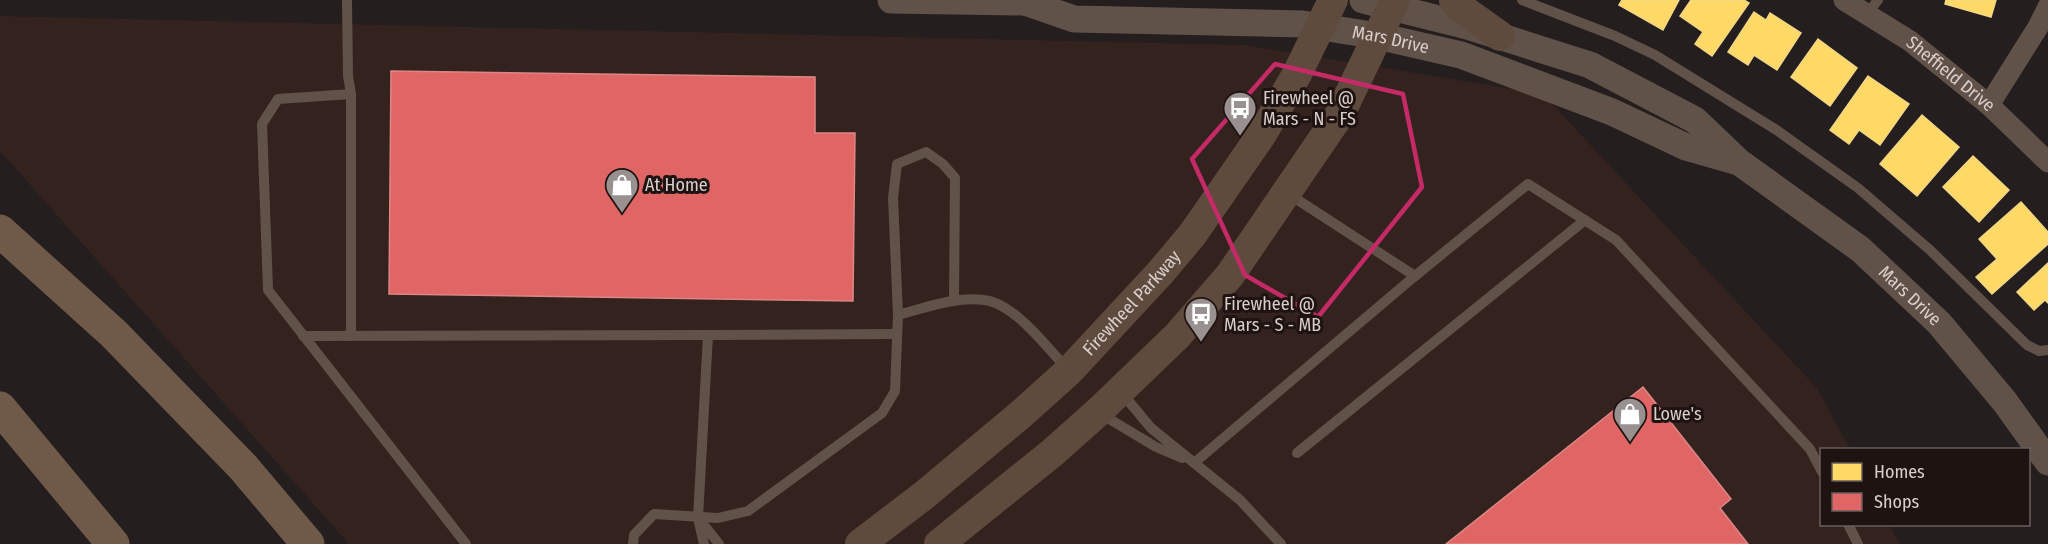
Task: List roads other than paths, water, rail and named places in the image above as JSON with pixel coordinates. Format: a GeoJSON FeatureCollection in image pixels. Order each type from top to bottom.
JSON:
{"type":"FeatureCollection","features":[{"type":"Feature","properties":{"kind":"highway"},"geometry":{"type":"LineString","coordinates":[[0,231],[114,334],[243,467],[308,544]]}},
{"type":"Feature","properties":{"kind":"highway"},"geometry":{"type":"LineString","coordinates":[[0,408],[113,544]]}},
{"type":"Feature","properties":{"kind":"main road"},"geometry":{"type":"LineString","coordinates":[[1454,0],[1461,8],[1500,36]]}},
{"type":"Feature","properties":{"kind":"main road"},"geometry":{"type":"LineString","coordinates":[[939,544],[1052,453],[1098,412],[1177,336],[1230,275],[1340,114],[1394,4]]}},
{"type":"Feature","properties":{"kind":"main road","name":"Firewheel Parkway"},"geometry":{"type":"LineString","coordinates":[[860,544],[923,496],[1069,371],[1192,235],[1262,134],[1297,74],[1327,13]]}},
{"type":"Feature","properties":{"kind":"main road"},"geometry":{"type":"LineString","coordinates":[[1069,371],[1098,412]]}},
{"type":"Feature","properties":{"kind":"street","name":"Mars Drive"},"geometry":{"type":"LineString","coordinates":[[891,0],[1030,1],[1074,19],[1303,24],[1327,13],[1378,36],[1461,55],[1612,112],[1686,147],[1739,162]]}},
{"type":"Feature","properties":{"kind":"street","name":"Mars Drive"},"geometry":{"type":"LineString","coordinates":[[1363,0],[1394,4],[1590,65],[1695,120],[1739,162],[1860,249],[1939,323],[2005,402],[2048,462]]}},
{"type":"Feature","properties":{"kind":"street","name":"Sheffield Drive"},"geometry":{"type":"LineString","coordinates":[[1844,0],[1873,7],[1910,41],[1989,105],[2048,162]]}},
{"type":"Feature","properties":{"kind":"street"},"geometry":{"type":"LineString","coordinates":[[1989,105],[2048,7]]}},
{"type":"Feature","properties":{"kind":"lane"},"geometry":{"type":"LineString","coordinates":[[347,0],[348,76],[351,94],[351,336]]}},
{"type":"Feature","properties":{"kind":"lane"},"geometry":{"type":"LineString","coordinates":[[1522,0],[1615,36],[1655,55],[1778,131],[1858,188],[1930,250],[2027,345],[2039,351],[2048,350]]}},
{"type":"Feature","properties":{"kind":"lane"},"geometry":{"type":"LineString","coordinates":[[351,94],[278,99],[262,124],[268,290],[466,544]]}},
{"type":"Feature","properties":{"kind":"lane"},"geometry":{"type":"LineString","coordinates":[[633,544],[634,535],[654,514],[718,518],[748,511],[882,413],[895,391],[898,315],[893,198],[897,164],[926,152],[943,164],[955,178],[954,301]]}},
{"type":"Feature","properties":{"kind":"lane"},"geometry":{"type":"LineString","coordinates":[[1194,463],[1414,276],[1528,184],[1616,240],[1809,449],[1820,470]]}},
{"type":"Feature","properties":{"kind":"lane"},"geometry":{"type":"LineString","coordinates":[[1286,192],[1414,276]]}},
{"type":"Feature","properties":{"kind":"lane"},"geometry":{"type":"LineString","coordinates":[[1297,453],[1585,220]]}},
{"type":"Feature","properties":{"kind":"lane"},"geometry":{"type":"LineString","coordinates":[[898,315],[954,301],[986,300],[1010,310],[1069,371]]}},
{"type":"Feature","properties":{"kind":"lane"},"geometry":{"type":"LineString","coordinates":[[303,336],[897,334]]}},
{"type":"Feature","properties":{"kind":"lane"},"geometry":{"type":"LineString","coordinates":[[704,544],[698,518],[708,335]]}},
{"type":"Feature","properties":{"kind":"lane"},"geometry":{"type":"LineString","coordinates":[[1120,391],[1151,428],[1240,500],[1281,544]]}},
{"type":"Feature","properties":{"kind":"lane"},"geometry":{"type":"LineString","coordinates":[[1098,412],[1156,447],[1194,463]]}},
{"type":"Feature","properties":{"kind":"lane"},"geometry":{"type":"LineString","coordinates":[[698,518],[719,544]]}},
{"type":"Feature","properties":{"kind":"lane"},"geometry":{"type":"LineString","coordinates":[[1849,526],[1858,544]]}},
{"type":"Feature","properties":{"kind":"place","name":"Firewheel @ Mars - N - FS"},"geometry":{"type":"Point","coordinates":[1240,137]}},
{"type":"Feature","properties":{"kind":"place","name":"At Home"},"geometry":{"type":"Point","coordinates":[622,214]}},
{"type":"Feature","properties":{"kind":"place","name":"Firewheel @ Mars - S - MB"},"geometry":{"type":"Point","coordinates":[1201,343]}},
{"type":"Feature","properties":{"kind":"place","name":"Lowe's"},"geometry":{"type":"Point","coordinates":[1630,443]}}]}
